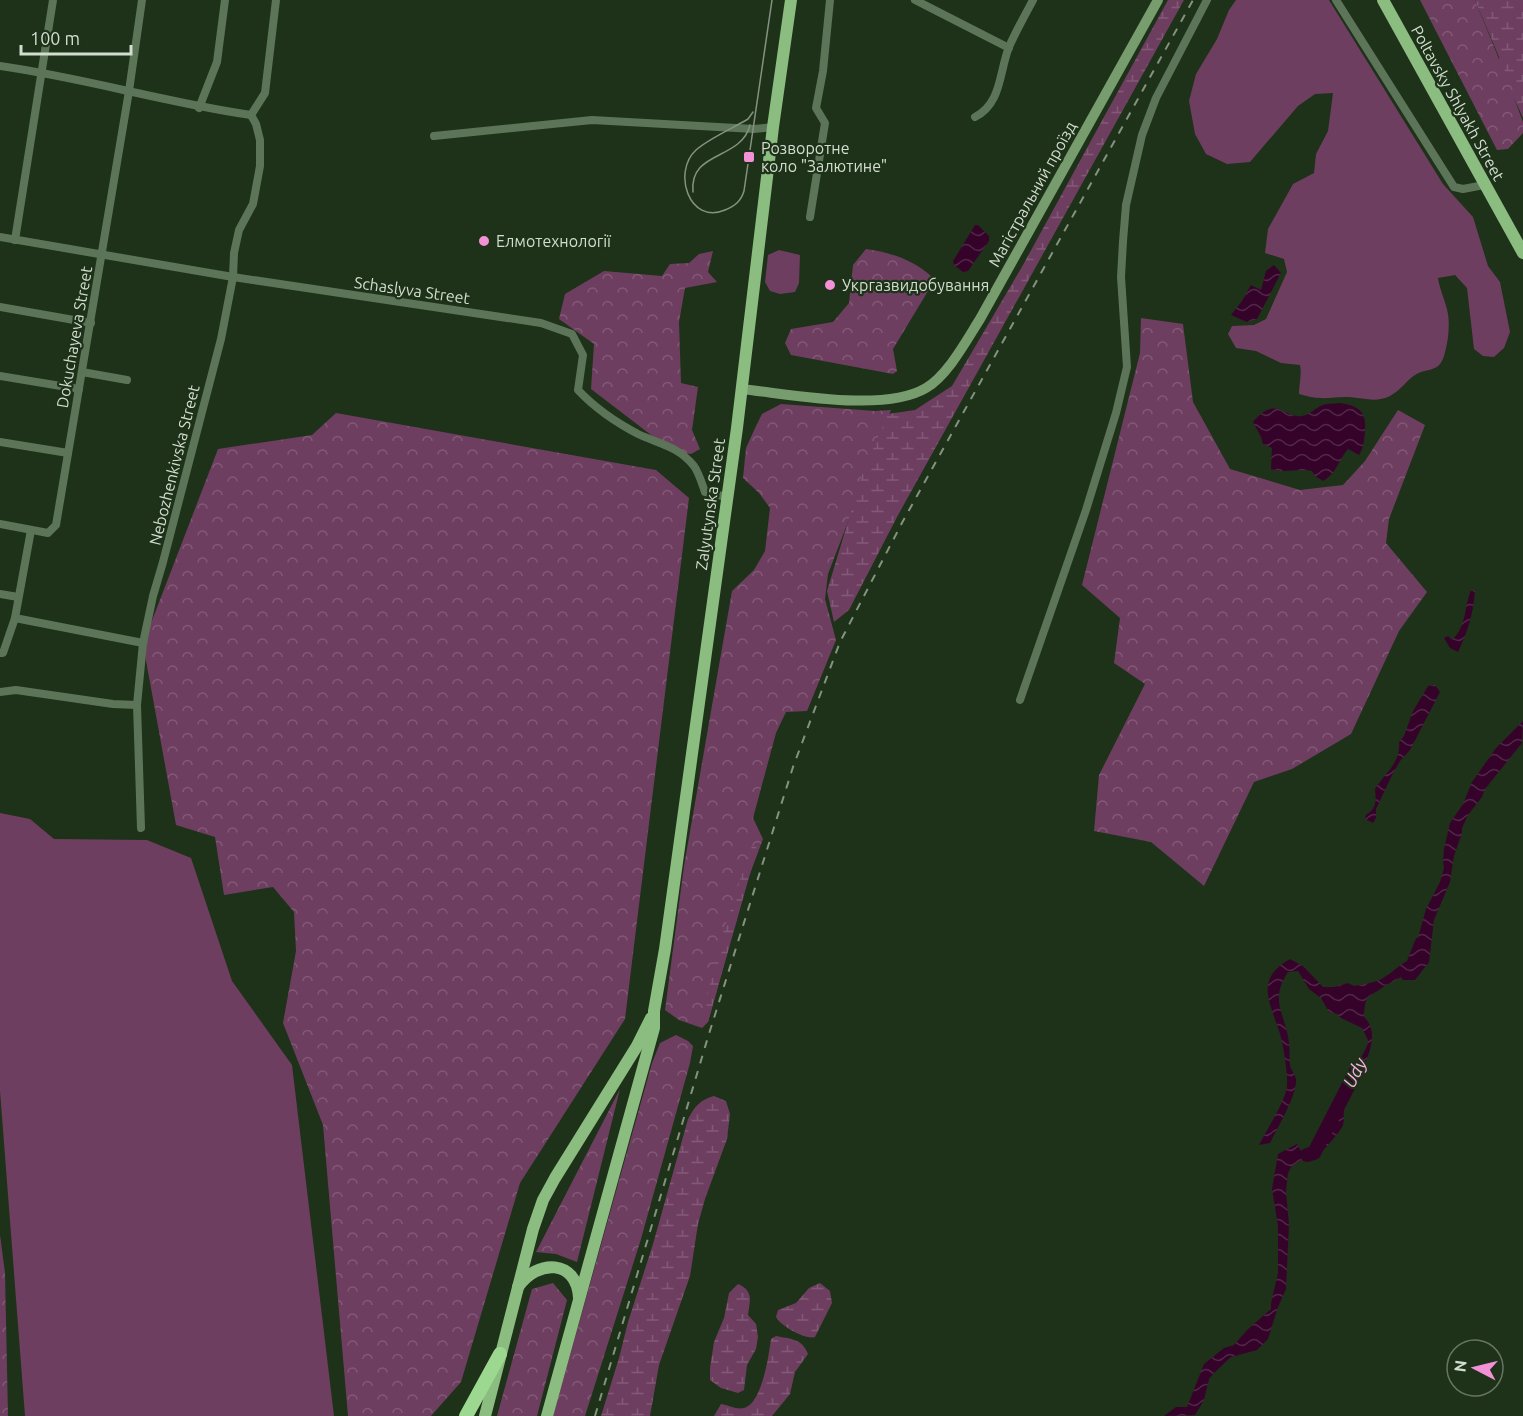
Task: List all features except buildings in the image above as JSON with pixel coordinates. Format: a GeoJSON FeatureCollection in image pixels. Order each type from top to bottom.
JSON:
{"type":"FeatureCollection","features":[{"type":"Feature","properties":{"kind":"highway"},"geometry":{"type":"LineString","coordinates":[[466,1416],[500,1354]]}},
{"type":"Feature","properties":{"kind":"main road","name":"Zalyutynska Street"},"geometry":{"type":"LineString","coordinates":[[654,1011],[665,949],[727,497],[791,0]]}},
{"type":"Feature","properties":{"kind":"main road","name":"Магістральний проїзд"},"geometry":{"type":"LineString","coordinates":[[741,389],[857,401],[892,400],[927,387],[951,364],[980,319],[1158,0]]}},
{"type":"Feature","properties":{"kind":"main road","name":"Poltavsky Shlyakh Street"},"geometry":{"type":"LineString","coordinates":[[1383,0],[1523,253]]}},
{"type":"Feature","properties":{"kind":"main road"},"geometry":{"type":"LineString","coordinates":[[484,1416],[538,1213],[549,1189],[637,1046],[654,1011]]}},
{"type":"Feature","properties":{"kind":"main road"},"geometry":{"type":"LineString","coordinates":[[547,1416],[654,1028],[654,1011]]}},
{"type":"Feature","properties":{"kind":"main road"},"geometry":{"type":"LineString","coordinates":[[516,1291],[531,1273],[548,1267],[559,1268],[572,1276],[577,1285],[579,1305]]}},
{"type":"Feature","properties":{"kind":"street"},"geometry":{"type":"LineString","coordinates":[[15,240],[53,0]]}},
{"type":"Feature","properties":{"kind":"street","name":"Dokuchayeva Street"},"geometry":{"type":"LineString","coordinates":[[31,530],[48,533],[56,525],[91,323],[142,0]]}},
{"type":"Feature","properties":{"kind":"street"},"geometry":{"type":"LineString","coordinates":[[199,108],[217,62],[225,0]]}},
{"type":"Feature","properties":{"kind":"street"},"geometry":{"type":"LineString","coordinates":[[0,66],[43,72],[199,108],[251,115],[265,93],[276,0]]}},
{"type":"Feature","properties":{"kind":"street"},"geometry":{"type":"LineString","coordinates":[[810,218],[825,123],[816,108],[823,71],[830,0]]}},
{"type":"Feature","properties":{"kind":"street"},"geometry":{"type":"LineString","coordinates":[[915,0],[1009,48]]}},
{"type":"Feature","properties":{"kind":"street"},"geometry":{"type":"LineString","coordinates":[[975,117],[984,113],[996,97],[1009,48],[1034,0]]}},
{"type":"Feature","properties":{"kind":"street"},"geometry":{"type":"LineString","coordinates":[[1020,700],[1086,510],[1116,412],[1127,367],[1121,277],[1126,205],[1142,135],[1156,98],[1207,0]]}},
{"type":"Feature","properties":{"kind":"street"},"geometry":{"type":"LineString","coordinates":[[1336,0],[1454,187],[1463,189],[1484,185]]}},
{"type":"Feature","properties":{"kind":"street","name":"Nebozhenkivska Street"},"geometry":{"type":"LineString","coordinates":[[141,828],[136,705],[143,644],[153,596],[221,339],[233,277],[234,253],[240,230],[253,204],[260,166],[261,140],[251,115]]}},
{"type":"Feature","properties":{"kind":"street"},"geometry":{"type":"LineString","coordinates":[[434,136],[592,120],[754,129],[773,127]]}},
{"type":"Feature","properties":{"kind":"street","name":"Schaslyva Street"},"geometry":{"type":"LineString","coordinates":[[0,237],[233,277],[541,323],[572,334],[583,355],[578,390],[587,399],[639,434],[663,443],[681,454],[695,467],[705,492],[727,497]]}},
{"type":"Feature","properties":{"kind":"street"},"geometry":{"type":"LineString","coordinates":[[0,307],[91,323]]}},
{"type":"Feature","properties":{"kind":"street"},"geometry":{"type":"LineString","coordinates":[[82,372],[127,380]]}},
{"type":"Feature","properties":{"kind":"street"},"geometry":{"type":"LineString","coordinates":[[0,376],[79,389]]}},
{"type":"Feature","properties":{"kind":"street"},"geometry":{"type":"LineString","coordinates":[[0,442],[68,453]]}},
{"type":"Feature","properties":{"kind":"street"},"geometry":{"type":"LineString","coordinates":[[0,524],[31,530],[15,618],[1,653]]}},
{"type":"Feature","properties":{"kind":"street"},"geometry":{"type":"LineString","coordinates":[[0,594],[18,597]]}},
{"type":"Feature","properties":{"kind":"street"},"geometry":{"type":"LineString","coordinates":[[15,618],[143,644]]}},
{"type":"Feature","properties":{"kind":"street"},"geometry":{"type":"LineString","coordinates":[[0,692],[16,690],[113,704],[136,705]]}},
{"type":"Feature","properties":{"kind":"green space"},"geometry":{"type":"Polygon","coordinates":[[[1168,0],[1184,0],[897,517],[849,610],[834,622],[827,591],[863,472],[888,414],[915,410],[952,386],[1023,265],[1168,0]]]}},
{"type":"Feature","properties":{"kind":"green space"},"geometry":{"type":"Polygon","coordinates":[[[1236,0],[1329,0],[1443,184],[1473,217],[1488,266],[1500,282],[1510,332],[1504,348],[1494,357],[1483,356],[1474,349],[1467,288],[1455,275],[1438,278],[1449,319],[1448,340],[1442,362],[1435,368],[1415,375],[1385,398],[1375,400],[1349,397],[1319,398],[1299,394],[1300,365],[1281,363],[1256,351],[1236,348],[1228,334],[1232,326],[1254,325],[1266,319],[1287,272],[1284,259],[1265,253],[1268,229],[1293,184],[1314,173],[1316,154],[1328,131],[1333,93],[1315,94],[1298,106],[1250,162],[1227,164],[1206,154],[1195,134],[1189,101],[1196,74],[1217,39],[1229,10],[1236,0]]]}},
{"type":"Feature","properties":{"kind":"green space"},"geometry":{"type":"Polygon","coordinates":[[[1420,0],[1475,0],[1499,59],[1509,46],[1523,51],[1523,118],[1514,98],[1523,122],[1523,133],[1508,149],[1497,150],[1420,0]]]}},
{"type":"Feature","properties":{"kind":"green space"},"geometry":{"type":"Polygon","coordinates":[[[1475,0],[1523,0],[1523,114],[1475,0]]]}},
{"type":"Feature","properties":{"kind":"green space"},"geometry":{"type":"Polygon","coordinates":[[[866,249],[901,258],[917,265],[931,276],[928,291],[893,349],[897,371],[893,374],[791,355],[785,343],[791,329],[833,322],[849,303],[853,265],[866,249]]]}},
{"type":"Feature","properties":{"kind":"green space"},"geometry":{"type":"Polygon","coordinates":[[[779,250],[800,255],[799,283],[795,292],[780,294],[770,291],[765,282],[768,255],[779,250]]]}},
{"type":"Feature","properties":{"kind":"green space"},"geometry":{"type":"Polygon","coordinates":[[[713,251],[708,272],[717,282],[685,288],[679,322],[681,383],[698,387],[692,430],[700,449],[691,454],[672,451],[591,389],[594,344],[559,319],[565,294],[604,271],[662,276],[670,264],[689,263],[699,254],[713,251]]]}},
{"type":"Feature","properties":{"kind":"green space"},"geometry":{"type":"Polygon","coordinates":[[[1141,318],[1183,324],[1193,402],[1230,469],[1300,490],[1343,485],[1365,461],[1398,410],[1425,425],[1389,519],[1386,543],[1427,592],[1399,631],[1351,734],[1292,769],[1254,782],[1204,886],[1151,842],[1094,831],[1099,775],[1145,684],[1114,663],[1120,618],[1082,585],[1140,353],[1141,318]]]}},
{"type":"Feature","properties":{"kind":"green space"},"geometry":{"type":"Polygon","coordinates":[[[781,404],[875,411],[891,410],[828,574],[825,599],[836,640],[807,711],[786,712],[776,733],[753,818],[763,839],[748,879],[708,1022],[702,1028],[679,1020],[665,1010],[684,866],[732,591],[754,570],[765,551],[770,508],[759,493],[743,478],[746,448],[762,414],[781,404]]]}},
{"type":"Feature","properties":{"kind":"green space"},"geometry":{"type":"Polygon","coordinates":[[[336,413],[656,470],[689,498],[625,1019],[520,1183],[461,1382],[431,1416],[348,1416],[323,1125],[283,1023],[296,951],[294,912],[273,887],[224,895],[215,837],[176,825],[143,644],[218,449],[312,435],[336,413]]]}},
{"type":"Feature","properties":{"kind":"green space"},"geometry":{"type":"Polygon","coordinates":[[[0,813],[30,819],[54,839],[147,840],[191,858],[232,981],[292,1065],[334,1416],[25,1416],[0,1091],[0,813]]]}},
{"type":"Feature","properties":{"kind":"green space"},"geometry":{"type":"Polygon","coordinates":[[[755,845],[757,849],[708,1022],[703,1018],[715,958],[751,846],[755,845]]]}},
{"type":"Feature","properties":{"kind":"green space"},"geometry":{"type":"Polygon","coordinates":[[[676,1035],[693,1046],[690,1063],[641,1239],[585,1416],[553,1416],[652,1063],[660,1043],[676,1035]]]}},
{"type":"Feature","properties":{"kind":"green space"},"geometry":{"type":"Polygon","coordinates":[[[620,1089],[577,1262],[556,1254],[536,1252],[620,1089]]]}},
{"type":"Feature","properties":{"kind":"green space"},"geometry":{"type":"Polygon","coordinates":[[[714,1096],[726,1101],[730,1114],[727,1139],[698,1224],[690,1276],[659,1365],[650,1416],[601,1416],[688,1119],[698,1104],[714,1096]]]}},
{"type":"Feature","properties":{"kind":"green space"},"geometry":{"type":"Polygon","coordinates":[[[0,1235],[5,1273],[8,1416],[0,1416],[0,1235]]]}},
{"type":"Feature","properties":{"kind":"green space"},"geometry":{"type":"Polygon","coordinates":[[[553,1283],[567,1300],[537,1416],[497,1416],[532,1289],[553,1283]]]}},
{"type":"Feature","properties":{"kind":"green space"},"geometry":{"type":"Polygon","coordinates":[[[820,1283],[830,1291],[832,1303],[815,1337],[800,1334],[779,1321],[776,1317],[778,1310],[796,1303],[809,1288],[820,1283]]]}},
{"type":"Feature","properties":{"kind":"green space"},"geometry":{"type":"Polygon","coordinates":[[[738,1284],[749,1293],[748,1315],[756,1324],[758,1337],[756,1349],[747,1365],[744,1390],[738,1393],[721,1388],[710,1380],[710,1368],[714,1342],[724,1318],[729,1293],[738,1284]]]}},
{"type":"Feature","properties":{"kind":"green space"},"geometry":{"type":"Polygon","coordinates":[[[776,1336],[799,1342],[808,1354],[795,1372],[790,1394],[772,1416],[714,1416],[721,1404],[744,1408],[756,1398],[764,1378],[771,1339],[776,1336]]]}},
{"type":"Feature","properties":{"kind":"water"},"geometry":{"type":"Polygon","coordinates":[[[975,225],[978,225],[989,236],[989,241],[968,271],[963,272],[954,265],[953,261],[975,225]]]}},
{"type":"Feature","properties":{"kind":"water"},"geometry":{"type":"Polygon","coordinates":[[[1274,265],[1281,273],[1257,319],[1247,322],[1231,315],[1251,285],[1261,290],[1266,271],[1274,265]]]}},
{"type":"Feature","properties":{"kind":"water"},"geometry":{"type":"Polygon","coordinates":[[[1338,403],[1351,405],[1362,413],[1365,424],[1364,440],[1359,455],[1348,449],[1334,471],[1323,481],[1312,471],[1271,469],[1272,448],[1263,444],[1253,422],[1261,414],[1274,409],[1302,416],[1323,405],[1338,403]]]}},
{"type":"Feature","properties":{"kind":"water"},"geometry":{"type":"Polygon","coordinates":[[[1471,590],[1475,591],[1471,615],[1458,652],[1450,648],[1444,638],[1448,636],[1452,640],[1457,635],[1463,623],[1471,590]]]}},
{"type":"Feature","properties":{"kind":"water"},"geometry":{"type":"Polygon","coordinates":[[[1435,685],[1440,692],[1410,750],[1393,773],[1376,809],[1376,818],[1373,823],[1365,819],[1375,804],[1375,789],[1398,756],[1399,742],[1404,736],[1413,711],[1428,686],[1435,685]]]}},
{"type":"Feature","properties":{"kind":"water"},"geometry":{"type":"Polygon","coordinates":[[[1523,721],[1522,743],[1485,789],[1462,828],[1450,882],[1434,920],[1429,962],[1415,980],[1403,980],[1401,977],[1369,996],[1364,1017],[1370,1026],[1371,1048],[1345,1105],[1342,1127],[1317,1157],[1304,1158],[1291,1167],[1288,1173],[1286,1191],[1289,1225],[1286,1289],[1268,1339],[1257,1350],[1231,1357],[1215,1372],[1209,1379],[1204,1400],[1195,1415],[1164,1416],[1176,1407],[1187,1407],[1204,1364],[1224,1348],[1234,1345],[1271,1309],[1278,1273],[1278,1226],[1272,1189],[1278,1154],[1297,1144],[1301,1151],[1316,1147],[1321,1143],[1338,1118],[1336,1114],[1367,1046],[1368,1040],[1362,1028],[1329,1012],[1321,998],[1309,989],[1298,971],[1288,972],[1282,982],[1279,999],[1289,1042],[1290,1066],[1296,1085],[1270,1143],[1259,1145],[1280,1107],[1287,1086],[1281,1036],[1269,1000],[1269,982],[1272,974],[1290,959],[1303,966],[1323,987],[1348,983],[1354,986],[1380,980],[1407,961],[1416,938],[1418,938],[1426,909],[1440,882],[1450,823],[1463,804],[1472,782],[1496,748],[1523,721]]]}},
{"type":"Feature","properties":{"kind":"waterway","name":"Udy"},"geometry":{"type":"LineString","coordinates":[[1307,1155],[1314,1153],[1355,1073]]}},
{"type":"Feature","properties":{"kind":"tram line"},"geometry":{"type":"LineString","coordinates":[[753,112],[748,119],[701,146],[689,160],[685,171],[685,183],[688,194],[702,210],[712,213],[725,210],[735,205],[744,191],[772,0]]}},
{"type":"Feature","properties":{"kind":"tram line"},"geometry":{"type":"LineString","coordinates":[[693,192],[694,179],[699,169],[737,145],[745,136],[750,125]]}},
{"type":"Feature","properties":{"kind":"railway"},"geometry":{"type":"LineString","coordinates":[[595,1416],[708,1037],[793,767],[840,642],[903,521],[1193,0]]}},
{"type":"Feature","properties":{"kind":"place","name":"Розворотне коло \"Залютине\""},"geometry":{"type":"Point","coordinates":[749,157]}},
{"type":"Feature","properties":{"kind":"place","name":"Елмотехнології"},"geometry":{"type":"Point","coordinates":[484,241]}},
{"type":"Feature","properties":{"kind":"place","name":"Укргазвидобування"},"geometry":{"type":"Point","coordinates":[830,285]}}]}
